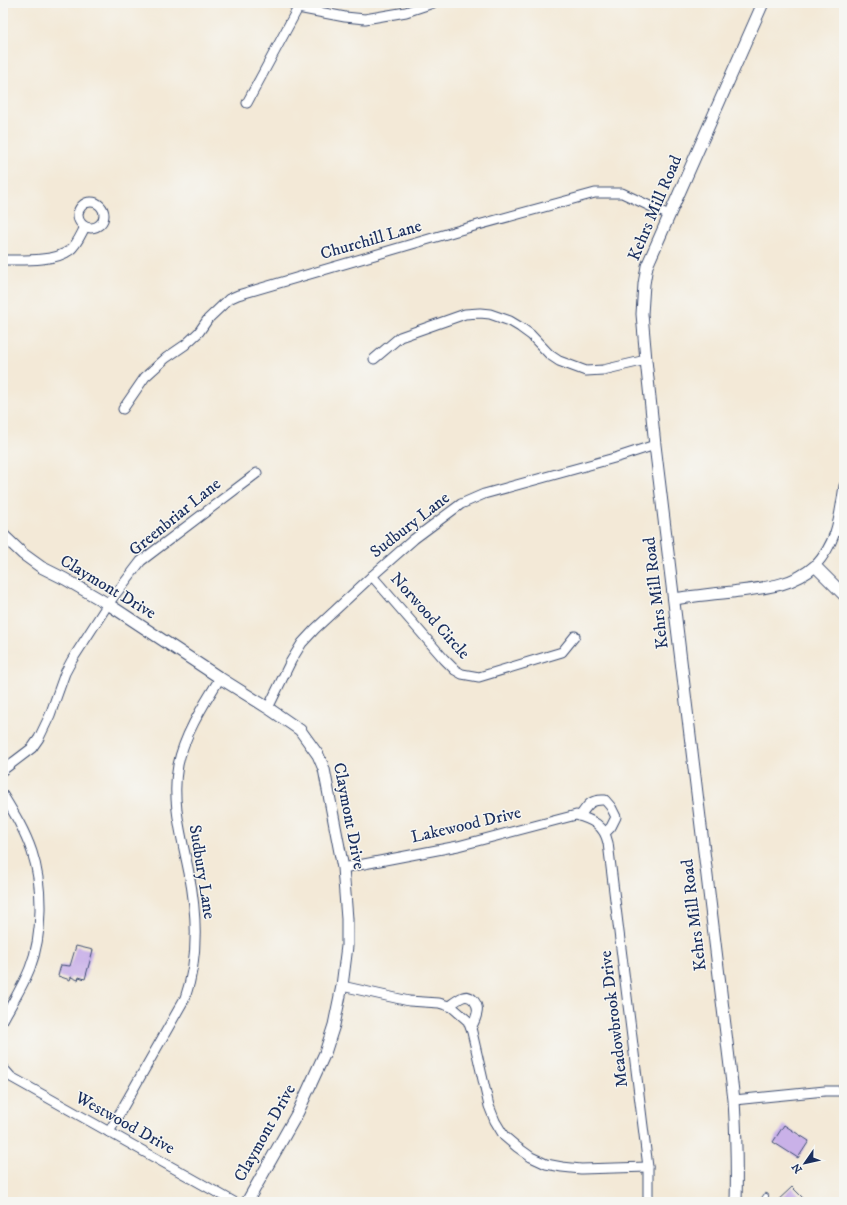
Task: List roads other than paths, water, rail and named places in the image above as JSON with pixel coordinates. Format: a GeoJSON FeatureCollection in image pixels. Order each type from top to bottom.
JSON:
{"type":"FeatureCollection","features":[{"type":"Feature","properties":{"kind":"street"},"geometry":{"type":"LineString","coordinates":[[247,103],[295,5],[345,17],[365,19],[406,12],[433,3]]}},
{"type":"Feature","properties":{"kind":"street","name":"Kehrs Mill Road"},"geometry":{"type":"LineString","coordinates":[[736,1202],[737,1181],[734,1100],[655,445],[642,314],[647,266],[763,3]]}},
{"type":"Feature","properties":{"kind":"street","name":"Churchill Lane"},"geometry":{"type":"LineString","coordinates":[[122,409],[144,377],[166,358],[185,345],[199,332],[208,319],[229,299],[238,295],[460,230],[595,194],[622,193],[669,215]]}},
{"type":"Feature","properties":{"kind":"street"},"geometry":{"type":"LineString","coordinates":[[3,260],[44,258],[63,254],[70,250],[77,242],[85,227]]}},
{"type":"Feature","properties":{"kind":"street"},"geometry":{"type":"LineString","coordinates":[[374,359],[400,337],[465,314],[480,313],[490,314],[510,321],[531,335],[550,355],[559,362],[586,371],[603,370],[646,360]]}},
{"type":"Feature","properties":{"kind":"street","name":"Sudbury Lane"},"geometry":{"type":"LineString","coordinates":[[268,708],[291,661],[302,643],[315,629],[414,539],[461,504],[484,494],[618,457],[655,445]]}},
{"type":"Feature","properties":{"kind":"street","name":"Greenbriar Lane"},"geometry":{"type":"LineString","coordinates":[[3,770],[32,748],[39,738],[50,715],[65,673],[72,660],[108,604],[141,561],[257,473]]}},
{"type":"Feature","properties":{"kind":"street"},"geometry":{"type":"LineString","coordinates":[[674,599],[768,588],[799,577],[809,571],[824,556],[838,526],[844,486]]}},
{"type":"Feature","properties":{"kind":"street","name":"Claymont Drive"},"geometry":{"type":"LineString","coordinates":[[3,535],[41,567],[108,604],[300,730],[318,755],[324,769],[343,868],[348,919],[347,946],[342,986],[334,1025],[325,1053],[298,1112],[247,1202]]}},
{"type":"Feature","properties":{"kind":"street"},"geometry":{"type":"LineString","coordinates":[[815,566],[844,595]]}},
{"type":"Feature","properties":{"kind":"street","name":"Norwood Circle"},"geometry":{"type":"LineString","coordinates":[[372,576],[444,659],[462,674],[471,677],[479,677],[562,652],[575,636]]}},
{"type":"Feature","properties":{"kind":"street","name":"Sudbury Lane"},"geometry":{"type":"LineString","coordinates":[[109,1132],[185,998],[190,985],[195,952],[194,904],[176,814],[176,777],[178,764],[192,725],[220,678]]}},
{"type":"Feature","properties":{"kind":"street"},"geometry":{"type":"LineString","coordinates":[[3,795],[26,836],[33,853],[39,884],[40,901],[38,936],[31,963],[24,980],[3,1020]]}},
{"type":"Feature","properties":{"kind":"street"},"geometry":{"type":"LineString","coordinates":[[580,816],[590,803],[598,800],[605,800],[611,807],[616,817],[611,827],[605,833]]}},
{"type":"Feature","properties":{"kind":"street","name":"Lakewood Drive"},"geometry":{"type":"LineString","coordinates":[[343,868],[458,846],[576,815],[594,821],[605,833]]}},
{"type":"Feature","properties":{"kind":"street","name":"Meadowbrook Drive"},"geometry":{"type":"LineString","coordinates":[[605,833],[608,843],[648,1167],[648,1202]]}},
{"type":"Feature","properties":{"kind":"street"},"geometry":{"type":"LineString","coordinates":[[342,986],[409,1001],[439,1003],[452,1007],[468,1021],[471,1028],[489,1106],[495,1121],[504,1136],[530,1157],[546,1164],[581,1169],[648,1167]]}},
{"type":"Feature","properties":{"kind":"street"},"geometry":{"type":"LineString","coordinates":[[449,1006],[464,996],[471,998],[476,1004],[478,1012],[471,1028]]}},
{"type":"Feature","properties":{"kind":"street","name":"Westwood Drive"},"geometry":{"type":"LineString","coordinates":[[3,1068],[11,1077],[234,1202]]}},
{"type":"Feature","properties":{"kind":"street"},"geometry":{"type":"LineString","coordinates":[[734,1100],[843,1089]]}},
{"type":"Feature","properties":{"kind":"lane"},"geometry":{"type":"LineString","coordinates":[[762,1202],[766,1196]]}}]}
